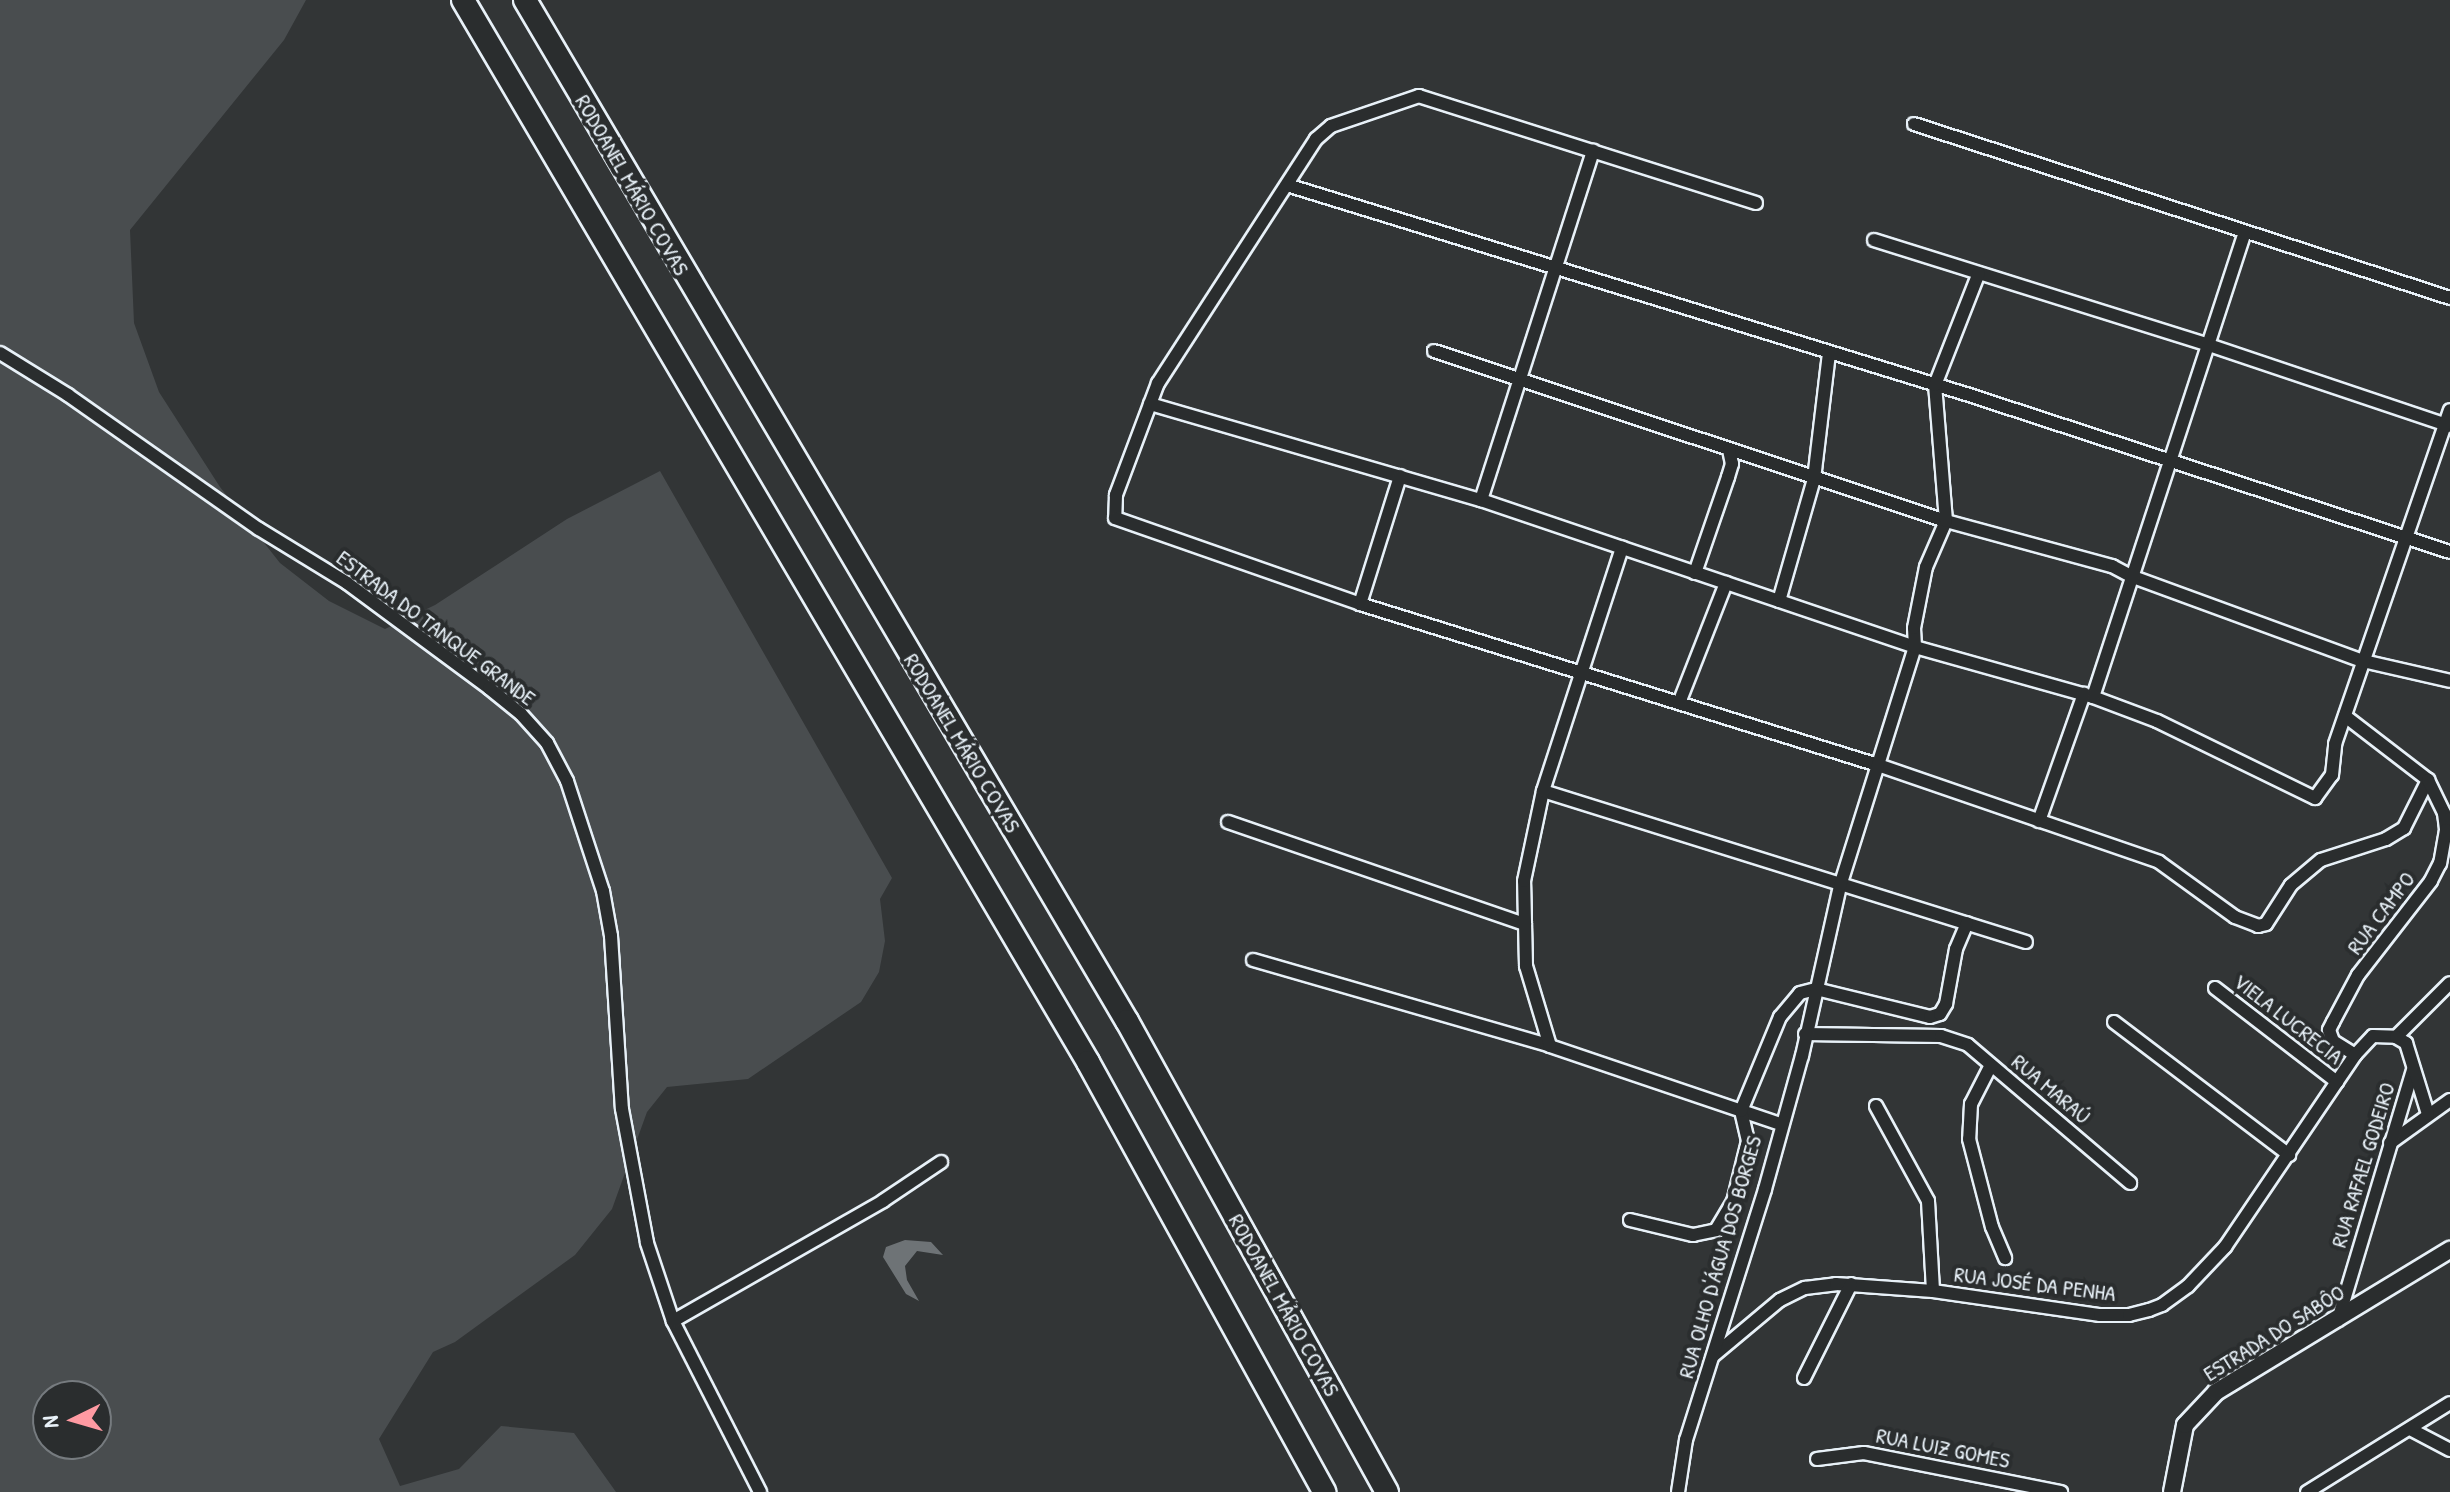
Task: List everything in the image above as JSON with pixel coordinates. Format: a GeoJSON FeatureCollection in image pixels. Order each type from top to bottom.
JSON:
{"type":"FeatureCollection","features":[{"type":"Feature","properties":{"kind":"highway"},"geometry":{"type":"LineString","coordinates":[[463,0],[1088,1062],[1324,1492]]}},
{"type":"Feature","properties":{"kind":"highway","name":"RODOANEL MÁRIO COVAS"},"geometry":{"type":"LineString","coordinates":[[525,0],[1127,1021],[1387,1492]]}},
{"type":"Feature","properties":{"kind":"street"},"geometry":{"type":"LineString","coordinates":[[1756,203],[1419,96],[1331,126],[1316,139],[1158,383],[1116,495],[1115,518],[1360,604],[1878,765],[2159,862],[2235,917],[2258,926],[2266,924],[2291,885],[2321,860],[2386,839],[2404,828],[2428,780],[2345,716]]}},
{"type":"Feature","properties":{"kind":"street"},"geometry":{"type":"LineString","coordinates":[[1914,124],[2450,298]]}},
{"type":"Feature","properties":{"kind":"street"},"geometry":{"type":"LineString","coordinates":[[1481,500],[1593,151]]}},
{"type":"Feature","properties":{"kind":"street"},"geometry":{"type":"LineString","coordinates":[[1287,185],[2171,459],[2450,552]]}},
{"type":"Feature","properties":{"kind":"street"},"geometry":{"type":"LineString","coordinates":[[2039,821],[2133,577],[2245,232]]}},
{"type":"Feature","properties":{"kind":"street"},"geometry":{"type":"LineString","coordinates":[[1874,240],[2209,345],[2448,425]]}},
{"type":"Feature","properties":{"kind":"street"},"geometry":{"type":"LineString","coordinates":[[1946,521],[1935,385],[1979,273]]}},
{"type":"Feature","properties":{"kind":"street"},"geometry":{"type":"LineString","coordinates":[[1434,351],[1946,521],[2112,566],[2133,577],[2363,661],[2450,681]]}},
{"type":"Feature","properties":{"kind":"street","name":"ESTRADA DO TANQUE GRANDE"},"geometry":{"type":"LineString","coordinates":[[0,353],[68,395],[259,529],[347,583],[500,697],[547,743],[567,781],[603,891],[611,936],[622,1109],[647,1243],[673,1321],[760,1492]]}},
{"type":"Feature","properties":{"kind":"street"},"geometry":{"type":"LineString","coordinates":[[1779,601],[1814,479],[1829,353]]}},
{"type":"Feature","properties":{"kind":"street"},"geometry":{"type":"LineString","coordinates":[[1150,404],[1481,500],[1915,647],[2089,695],[2157,721],[2315,798],[2332,775],[2335,744],[2448,425],[2450,410]]}},
{"type":"Feature","properties":{"kind":"street"},"geometry":{"type":"LineString","coordinates":[[1695,573],[1732,464],[1729,450]]}},
{"type":"Feature","properties":{"kind":"street"},"geometry":{"type":"LineString","coordinates":[[1360,604],[1400,476]]}},
{"type":"Feature","properties":{"kind":"street","name":"RUA OLHO D'ÁGUA DOS BORGES"},"geometry":{"type":"LineString","coordinates":[[1678,1492],[1686,1440],[1765,1189],[1840,886],[1915,647],[1914,628],[1926,567],[1946,521]]}},
{"type":"Feature","properties":{"kind":"street"},"geometry":{"type":"LineString","coordinates":[[1550,1046],[1526,966],[1524,881],[1543,791],[1622,548]]}},
{"type":"Feature","properties":{"kind":"street"},"geometry":{"type":"LineString","coordinates":[[1679,703],[1726,583]]}},
{"type":"Feature","properties":{"kind":"street","name":"RUA CAMPO"},"geometry":{"type":"LineString","coordinates":[[2355,1055],[2333,1041],[2329,1030],[2358,975],[2431,881],[2446,845],[2444,813],[2428,780]]}},
{"type":"Feature","properties":{"kind":"street"},"geometry":{"type":"LineString","coordinates":[[1543,791],[2026,942]]}},
{"type":"Feature","properties":{"kind":"street"},"geometry":{"type":"LineString","coordinates":[[1228,822],[1525,924]]}},
{"type":"Feature","properties":{"kind":"street"},"geometry":{"type":"LineString","coordinates":[[1630,1220],[1693,1235],[1716,1230],[1733,1202],[1748,1141],[1741,1111],[1780,1017],[1800,993],[1816,989],[1930,1017],[1940,1014],[1946,1004],[1956,949],[1967,923]]}},
{"type":"Feature","properties":{"kind":"street"},"geometry":{"type":"LineString","coordinates":[[1253,960],[1550,1046],[1780,1124]]}},
{"type":"Feature","properties":{"kind":"street"},"geometry":{"type":"LineString","coordinates":[[2428,1114],[2410,1052],[2396,1037],[2450,983]]}},
{"type":"Feature","properties":{"kind":"street","name":"VIELA LUCRECIA"},"geometry":{"type":"LineString","coordinates":[[2215,988],[2337,1082]]}},
{"type":"Feature","properties":{"kind":"street"},"geometry":{"type":"LineString","coordinates":[[2114,1022],[2289,1155]]}},
{"type":"Feature","properties":{"kind":"street","name":"RUA MARAÚ"},"geometry":{"type":"LineString","coordinates":[[1805,1034],[1941,1036],[1968,1045],[2130,1183]]}},
{"type":"Feature","properties":{"kind":"street","name":"RUA JOSÉ DA PENHA"},"geometry":{"type":"LineString","coordinates":[[1713,1356],[1780,1300],[1805,1288],[1851,1284],[1933,1291],[2100,1315],[2129,1315],[2162,1305],[2188,1286],[2225,1247],[2355,1055],[2373,1036],[2396,1037]]}},
{"type":"Feature","properties":{"kind":"street"},"geometry":{"type":"LineString","coordinates":[[1991,1065],[1971,1104],[1969,1139],[1992,1227],[2005,1258]]}},
{"type":"Feature","properties":{"kind":"street","name":"RUA RAFAEL GODEIRO"},"geometry":{"type":"LineString","coordinates":[[2338,1320],[2413,1069]]}},
{"type":"Feature","properties":{"kind":"street"},"geometry":{"type":"LineString","coordinates":[[2390,1143],[2450,1100]]}},
{"type":"Feature","properties":{"kind":"street"},"geometry":{"type":"LineString","coordinates":[[1876,1106],[1928,1201],[1933,1291]]}},
{"type":"Feature","properties":{"kind":"street"},"geometry":{"type":"LineString","coordinates":[[673,1321],[883,1201],[941,1162]]}},
{"type":"Feature","properties":{"kind":"street","name":"ESTRADA DO SABÔO"},"geometry":{"type":"LineString","coordinates":[[2172,1492],[2185,1425],[2216,1392],[2450,1250]]}},
{"type":"Feature","properties":{"kind":"street"},"geometry":{"type":"LineString","coordinates":[[1804,1378],[1851,1284]]}},
{"type":"Feature","properties":{"kind":"street"},"geometry":{"type":"LineString","coordinates":[[2307,1492],[2450,1403]]}},
{"type":"Feature","properties":{"kind":"street"},"geometry":{"type":"LineString","coordinates":[[2410,1429],[2450,1450]]}},
{"type":"Feature","properties":{"kind":"street","name":"RUA LUIZ GOMES"},"geometry":{"type":"LineString","coordinates":[[1817,1459],[1864,1453],[2061,1492]]}},
{"type":"Feature","properties":{"kind":"shaded area"},"geometry":{"type":"Polygon","coordinates":[[[0,0],[306,0],[284,40],[130,230],[134,323],[159,392],[220,487],[280,563],[329,601],[385,629],[435,605],[567,519],[660,471],[892,878],[880,899],[885,941],[879,972],[861,1002],[748,1079],[667,1087],[647,1112],[612,1209],[575,1255],[455,1342],[433,1352],[379,1439],[400,1486],[459,1469],[501,1426],[574,1433],[616,1492],[0,1492],[0,0]]]}},
{"type":"Feature","properties":{"kind":"shaded area"},"geometry":{"type":"Polygon","coordinates":[[[905,1240],[931,1242],[943,1255],[917,1251],[905,1266],[907,1280],[919,1301],[906,1294],[883,1257],[886,1247],[905,1240]]]}}]}
